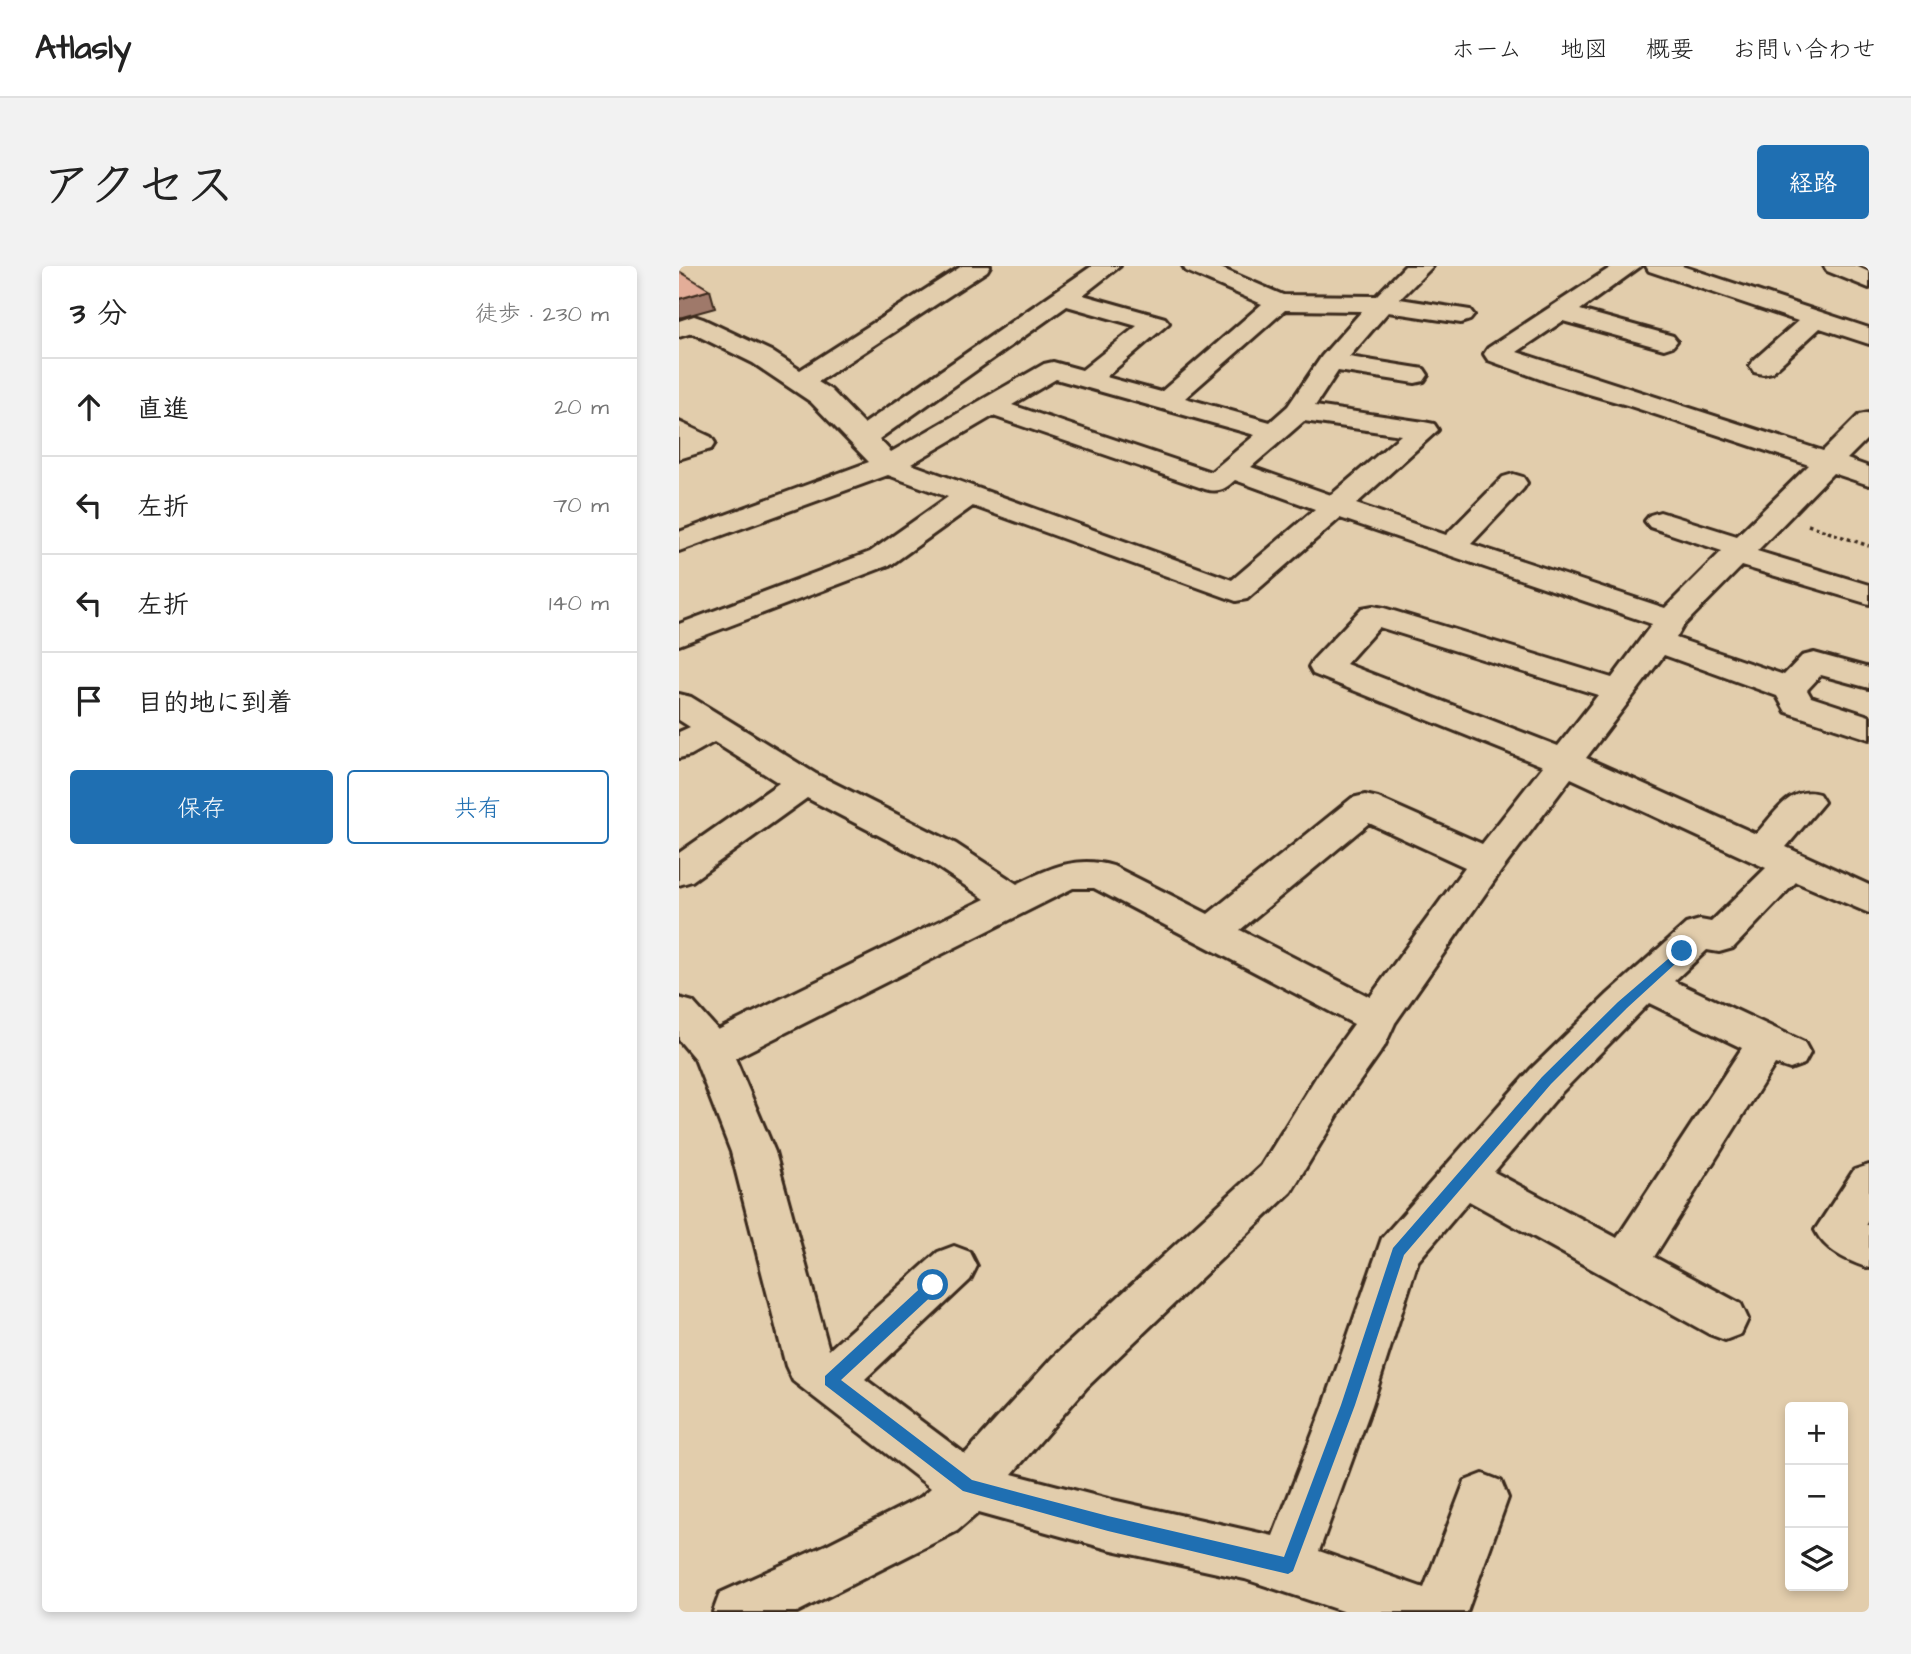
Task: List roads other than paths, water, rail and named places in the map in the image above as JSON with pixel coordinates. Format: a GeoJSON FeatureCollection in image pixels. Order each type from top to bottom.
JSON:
{"type":"FeatureCollection","features":[{"type":"Feature","properties":{"kind":"street"},"geometry":{"type":"LineString","coordinates":[[800,382],[978,266]]}},
{"type":"Feature","properties":{"kind":"street"},"geometry":{"type":"LineString","coordinates":[[862,438],[1108,266]]}},
{"type":"Feature","properties":{"kind":"street"},"geometry":{"type":"LineString","coordinates":[[1195,266],[1279,302],[1382,304],[1461,315]]}},
{"type":"Feature","properties":{"kind":"street"},"geometry":{"type":"LineString","coordinates":[[990,406],[1215,484],[1298,412],[1331,362],[1407,276],[1421,266]]}},
{"type":"Feature","properties":{"kind":"street"},"geometry":{"type":"LineString","coordinates":[[1629,266],[1497,354],[1869,476]]}},
{"type":"Feature","properties":{"kind":"street"},"geometry":{"type":"LineString","coordinates":[[1658,266],[1869,336]]}},
{"type":"Feature","properties":{"kind":"street"},"geometry":{"type":"LineString","coordinates":[[1836,266],[1869,281]]}},
{"type":"Feature","properties":{"kind":"street"},"geometry":{"type":"LineString","coordinates":[[1695,304],[1718,287]]}},
{"type":"Feature","properties":{"kind":"street"},"geometry":{"type":"LineString","coordinates":[[1062,297],[1156,323],[1087,379]]}},
{"type":"Feature","properties":{"kind":"street"},"geometry":{"type":"LineString","coordinates":[[1165,401],[1279,302]]}},
{"type":"Feature","properties":{"kind":"street"},"geometry":{"type":"LineString","coordinates":[[1559,312],[1664,341]]}},
{"type":"Feature","properties":{"kind":"street"},"geometry":{"type":"LineString","coordinates":[[1763,366],[1815,319]]}},
{"type":"Feature","properties":{"kind":"street"},"geometry":{"type":"LineString","coordinates":[[679,330],[694,324],[762,357],[821,396],[888,465],[1236,592],[1424,430],[1298,412]]}},
{"type":"Feature","properties":{"kind":"street"},"geometry":{"type":"LineString","coordinates":[[1331,362],[1415,374]]}},
{"type":"Feature","properties":{"kind":"street"},"geometry":{"type":"LineString","coordinates":[[1503,385],[1527,366]]}},
{"type":"Feature","properties":{"kind":"street"},"geometry":{"type":"LineString","coordinates":[[679,542],[888,465],[1052,369],[1273,431]]}},
{"type":"Feature","properties":{"kind":"street"},"geometry":{"type":"LineString","coordinates":[[739,1612],[823,1574],[939,1514],[968,1486],[1070,1372],[1276,1180],[1335,1083],[1370,1036],[1377,1018],[1489,862],[1664,631],[1869,421]]}},
{"type":"Feature","properties":{"kind":"street"},"geometry":{"type":"LineString","coordinates":[[679,430],[701,443],[679,451]]}},
{"type":"Feature","properties":{"kind":"street"},"geometry":{"type":"LineString","coordinates":[[1233,470],[1451,547],[1664,631],[1790,689],[1798,704],[1869,728]]}},
{"type":"Feature","properties":{"kind":"street"},"geometry":{"type":"LineString","coordinates":[[1451,547],[1513,483]]}},
{"type":"Feature","properties":{"kind":"street"},"geometry":{"type":"LineString","coordinates":[[679,635],[881,558],[970,495]]}},
{"type":"Feature","properties":{"kind":"street"},"geometry":{"type":"LineString","coordinates":[[1660,521],[1869,595]]}},
{"type":"Feature","properties":{"kind":"street"},"geometry":{"type":"LineString","coordinates":[[1618,690],[1373,615],[1325,667],[1565,762],[1869,900]]}},
{"type":"Feature","properties":{"kind":"street"},"geometry":{"type":"LineString","coordinates":[[1790,689],[1814,663],[1869,678]]}},
{"type":"Feature","properties":{"kind":"street"},"geometry":{"type":"LineString","coordinates":[[679,705],[804,782],[943,853],[1016,901]]}},
{"type":"Feature","properties":{"kind":"street"},"geometry":{"type":"LineString","coordinates":[[679,747],[715,727]]}},
{"type":"Feature","properties":{"kind":"street"},"geometry":{"type":"LineString","coordinates":[[679,872],[804,782]]}},
{"type":"Feature","properties":{"kind":"street"},"geometry":{"type":"LineString","coordinates":[[1288,1566],[1348,1405],[1398,1252],[1546,1081],[1622,1005],[1700,934],[1719,938],[1777,857],[1806,802]]}},
{"type":"Feature","properties":{"kind":"street"},"geometry":{"type":"LineString","coordinates":[[1212,932],[1365,807],[1489,862]]}},
{"type":"Feature","properties":{"kind":"street"},"geometry":{"type":"LineString","coordinates":[[712,1051],[950,930],[1067,875],[1100,875],[1377,1018]]}},
{"type":"Feature","properties":{"kind":"street"},"geometry":{"type":"LineString","coordinates":[[1624,1265],[1779,1048],[1647,985]]}},
{"type":"Feature","properties":{"kind":"street"},"geometry":{"type":"LineString","coordinates":[[679,1013],[712,1051],[753,1152],[810,1366],[968,1486],[1108,1524],[1288,1566],[1419,1612]]}},
{"type":"Feature","properties":{"kind":"street"},"geometry":{"type":"LineString","coordinates":[[1463,1176],[1725,1319]]}},
{"type":"Feature","properties":{"kind":"street"},"geometry":{"type":"LineString","coordinates":[[1869,1183],[1837,1230],[1869,1249]]}},
{"type":"Feature","properties":{"kind":"street"},"geometry":{"type":"LineString","coordinates":[[830,1380],[954,1266]]}},
{"type":"Feature","properties":{"kind":"street"},"geometry":{"type":"LineString","coordinates":[[1441,1612],[1483,1498]]}}]}
